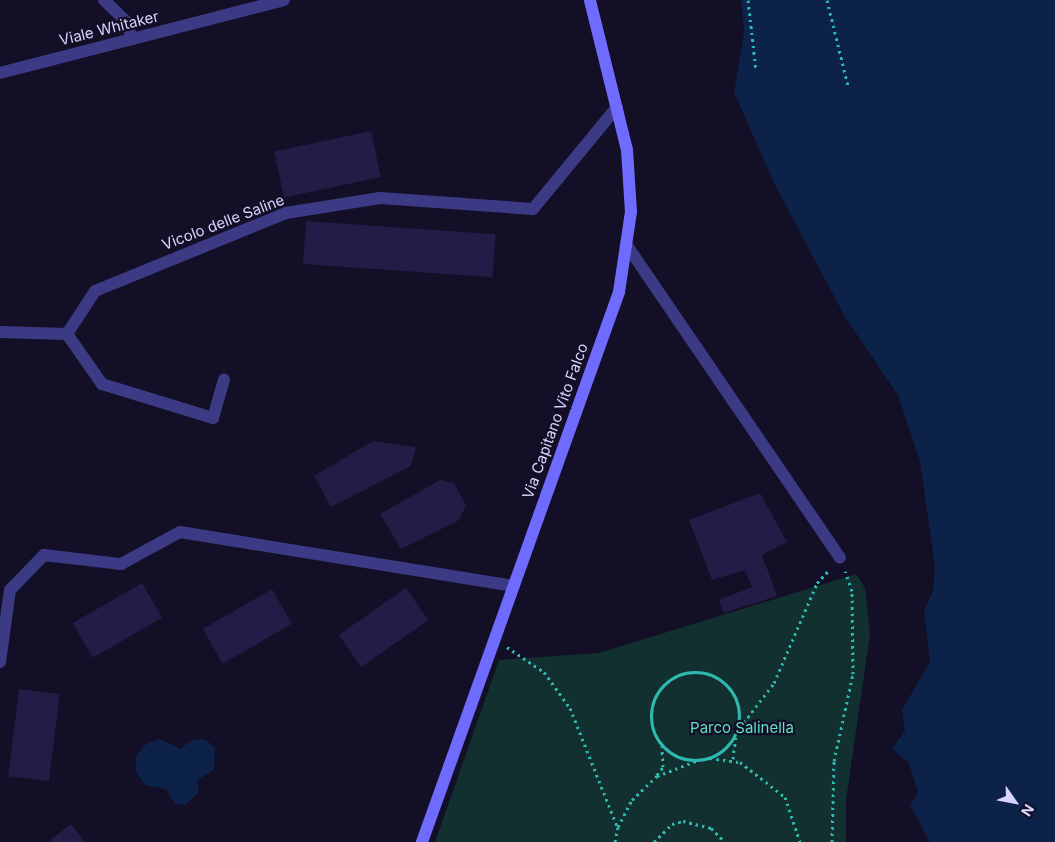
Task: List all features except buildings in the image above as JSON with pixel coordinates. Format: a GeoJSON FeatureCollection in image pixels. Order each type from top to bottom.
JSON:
{"type":"FeatureCollection","features":[{"type":"Feature","properties":{"kind":"street"},"geometry":{"type":"LineString","coordinates":[[104,0],[127,22],[132,39]]}},
{"type":"Feature","properties":{"kind":"street","name":"Viale Whitaker"},"geometry":{"type":"LineString","coordinates":[[0,73],[284,0]]}},
{"type":"Feature","properties":{"kind":"street","name":"Via Capitano Vito Falco"},"geometry":{"type":"LineString","coordinates":[[422,842],[619,292],[628,247],[629,185],[617,107],[590,0]]}},
{"type":"Feature","properties":{"kind":"street","name":"Vicolo delle Saline"},"geometry":{"type":"LineString","coordinates":[[67,334],[96,290],[286,213],[380,198],[533,209],[617,107]]}},
{"type":"Feature","properties":{"kind":"street"},"geometry":{"type":"LineString","coordinates":[[628,247],[840,558]]}},
{"type":"Feature","properties":{"kind":"street"},"geometry":{"type":"LineString","coordinates":[[0,332],[67,334],[102,384],[213,418],[224,380]]}},
{"type":"Feature","properties":{"kind":"street"},"geometry":{"type":"LineString","coordinates":[[0,662],[10,590],[44,555],[121,564],[180,532],[513,586]]}},
{"type":"Feature","properties":{"kind":"path"},"geometry":{"type":"LineString","coordinates":[[748,0],[756,70]]}},
{"type":"Feature","properties":{"kind":"path"},"geometry":{"type":"LineString","coordinates":[[828,0],[848,86]]}},
{"type":"Feature","properties":{"kind":"path"},"geometry":{"type":"LineString","coordinates":[[657,776],[715,754],[736,733],[790,653],[817,582],[840,558],[852,591],[853,674],[834,761],[832,842]]}},
{"type":"Feature","properties":{"kind":"path"},"geometry":{"type":"LineString","coordinates":[[494,639],[544,672],[570,708],[618,826]]}},
{"type":"Feature","properties":{"kind":"path"},"geometry":{"type":"LineString","coordinates":[[733,759],[736,733],[736,704],[731,691],[708,674],[694,672],[667,682],[652,705],[654,734],[662,746],[673,754],[701,760],[721,756],[733,759],[757,771],[785,797],[800,842]]}},
{"type":"Feature","properties":{"kind":"path"},"geometry":{"type":"LineString","coordinates":[[616,842],[618,826],[632,800],[657,776],[663,767],[662,746]]}},
{"type":"Feature","properties":{"kind":"path"},"geometry":{"type":"LineString","coordinates":[[654,842],[672,824],[683,821],[711,828],[725,842]]}},
{"type":"Feature","properties":{"kind":"green space","name":"Parco Salinella"},"geometry":{"type":"Polygon","coordinates":[[[856,574],[865,588],[870,634],[846,800],[846,842],[435,842],[499,660],[599,653],[856,574]]]}},
{"type":"Feature","properties":{"kind":"water"},"geometry":{"type":"Polygon","coordinates":[[[741,0],[1055,0],[1055,842],[930,842],[910,805],[918,793],[909,763],[892,749],[905,731],[902,710],[930,662],[924,611],[933,591],[935,567],[920,461],[898,395],[845,317],[775,185],[734,92],[744,32],[741,0]]]}},
{"type":"Feature","properties":{"kind":"water"},"geometry":{"type":"Polygon","coordinates":[[[160,739],[180,749],[192,740],[205,739],[215,748],[214,770],[197,780],[199,792],[185,805],[175,804],[166,789],[145,785],[136,772],[136,756],[146,744],[160,739]]]}}]}
